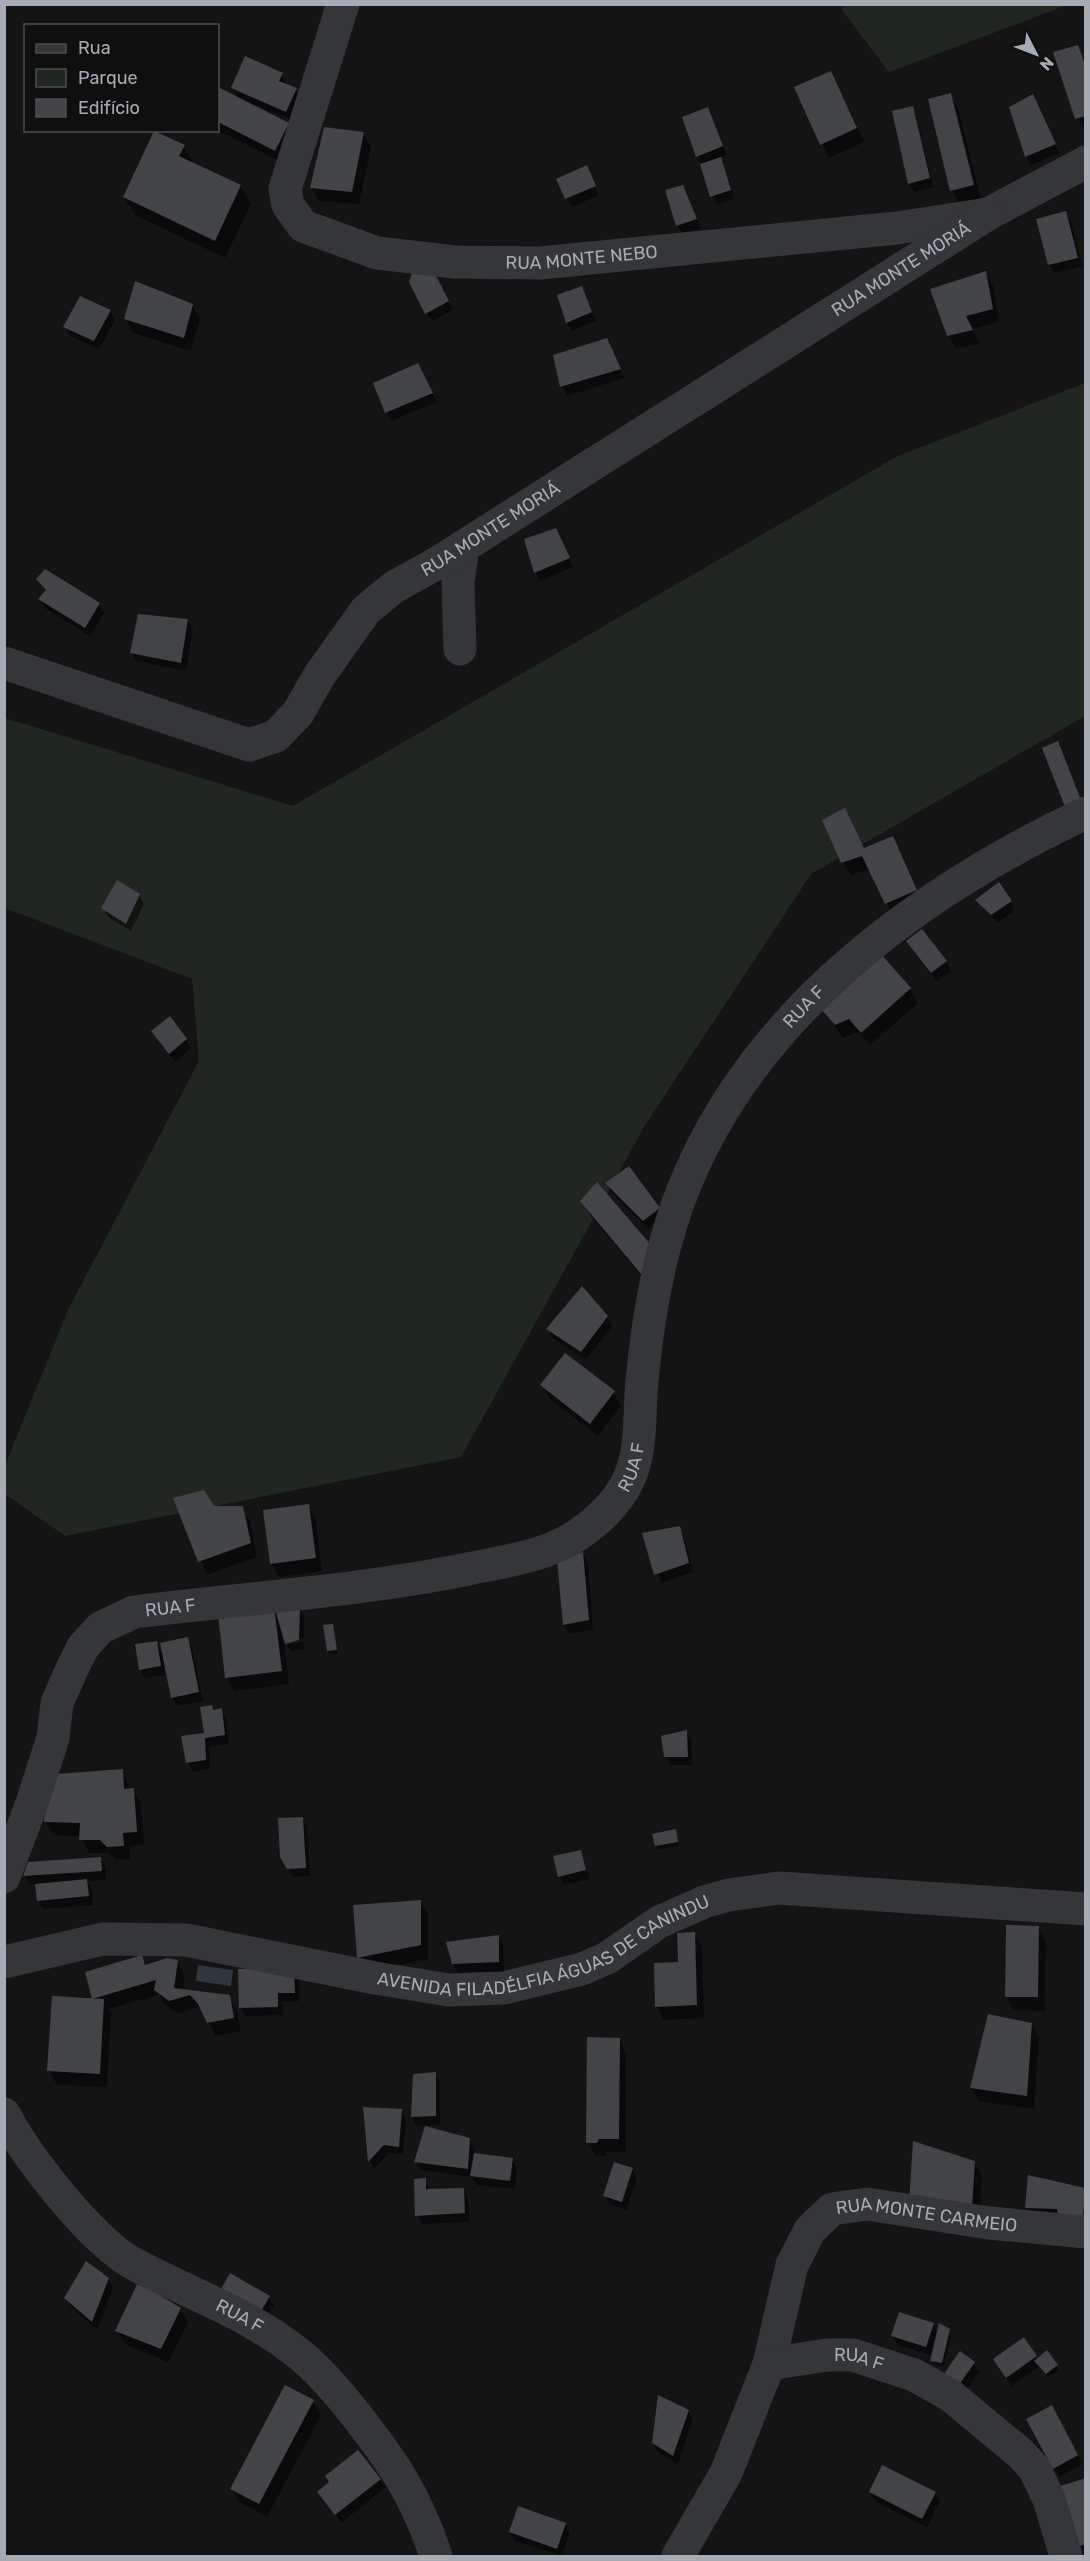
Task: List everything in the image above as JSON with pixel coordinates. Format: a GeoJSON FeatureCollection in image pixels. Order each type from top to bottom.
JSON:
{"type":"FeatureCollection","features":[{"type":"Feature","properties":{"kind":"street","name":"RUA MONTE NEBO"},"geometry":{"type":"LineString","coordinates":[[343,4],[285,189],[288,205],[294,217],[303,226],[377,253],[455,262],[540,263],[897,228],[988,214],[1086,162]]}},
{"type":"Feature","properties":{"kind":"street","name":"RUA MONTE MORIÁ"},"geometry":{"type":"LineString","coordinates":[[4,663],[249,745],[276,736],[298,713],[319,676],[366,610],[394,587],[463,547],[988,214]]}},
{"type":"Feature","properties":{"kind":"street"},"geometry":{"type":"LineString","coordinates":[[460,649],[458,582],[463,547]]}},
{"type":"Feature","properties":{"kind":"street","name":"RUA F"},"geometry":{"type":"LineString","coordinates":[[4,1877],[53,1738],[57,1703],[83,1647],[100,1628],[134,1612],[368,1585],[511,1560],[548,1549],[577,1535],[599,1518],[620,1496],[633,1470],[646,1337],[669,1231],[682,1191],[704,1143],[726,1105],[774,1039],[796,1014],[879,938],[964,878],[1086,813]]}},
{"type":"Feature","properties":{"kind":"street","name":"AVENIDA FILADÉLFIA ÁGUAS DE CANINDU"},"geometry":{"type":"LineString","coordinates":[[4,1962],[103,1939],[186,1940],[375,1978],[449,1990],[504,1988],[582,1969],[607,1958],[660,1922],[728,1894],[779,1888],[1086,1909]]}},
{"type":"Feature","properties":{"kind":"street","name":"RUA F"},"geometry":{"type":"LineString","coordinates":[[4,2114],[37,2168],[96,2231],[132,2262],[233,2311],[295,2350],[329,2382],[394,2464],[415,2499],[436,2556]]}},
{"type":"Feature","properties":{"kind":"street","name":"RUA MONTE CARMEIO"},"geometry":{"type":"LineString","coordinates":[[769,2364],[792,2265],[810,2230],[832,2209],[867,2204],[989,2223],[1086,2232]]}},
{"type":"Feature","properties":{"kind":"street","name":"RUA F"},"geometry":{"type":"LineString","coordinates":[[769,2364],[827,2355],[854,2355],[914,2375],[950,2395],[1020,2453],[1034,2469],[1049,2499],[1066,2556]]}},
{"type":"Feature","properties":{"kind":"street"},"geometry":{"type":"LineString","coordinates":[[678,2556],[726,2473],[769,2364]]}},
{"type":"Feature","properties":{"kind":"green space"},"geometry":{"type":"Polygon","coordinates":[[[845,5],[1067,5],[889,72],[841,9],[845,5]]]}},
{"type":"Feature","properties":{"kind":"green space"},"geometry":{"type":"Polygon","coordinates":[[[1085,383],[1085,716],[811,874],[644,1127],[461,1457],[65,1536],[5,1494],[5,1466],[68,1310],[199,1061],[192,979],[5,908],[5,718],[293,806],[896,457],[1085,383]]]}},
{"type":"Feature","properties":{"kind":"shaded area"},"geometry":{"type":"Polygon","coordinates":[[[198,1965],[233,1970],[231,1986],[196,1981],[198,1965]]]}},
{"type":"Feature","properties":{"kind":"building"},"geometry":{"type":"Polygon","coordinates":[[[1078,45],[1086,67],[1086,116],[1075,119],[1053,52],[1078,45]]]}},
{"type":"Feature","properties":{"kind":"building"},"geometry":{"type":"Polygon","coordinates":[[[245,56],[283,73],[279,81],[297,88],[286,112],[231,88],[245,56]]]}},
{"type":"Feature","properties":{"kind":"building"},"geometry":{"type":"Polygon","coordinates":[[[831,71],[857,128],[820,145],[794,87],[831,71]]]}},
{"type":"Feature","properties":{"kind":"building"},"geometry":{"type":"Polygon","coordinates":[[[219,88],[289,123],[275,151],[219,123],[219,88]]]}},
{"type":"Feature","properties":{"kind":"building"},"geometry":{"type":"Polygon","coordinates":[[[951,93],[974,185],[950,191],[928,99],[951,93]]]}},
{"type":"Feature","properties":{"kind":"building"},"geometry":{"type":"Polygon","coordinates":[[[1033,94],[1056,144],[1025,157],[1009,107],[1033,94]]]}},
{"type":"Feature","properties":{"kind":"building"},"geometry":{"type":"Polygon","coordinates":[[[913,106],[930,178],[908,184],[892,111],[913,106]]]}},
{"type":"Feature","properties":{"kind":"building"},"geometry":{"type":"Polygon","coordinates":[[[708,107],[723,146],[696,157],[682,117],[708,107]]]}},
{"type":"Feature","properties":{"kind":"building"},"geometry":{"type":"Polygon","coordinates":[[[324,127],[364,132],[352,192],[310,188],[324,127]]]}},
{"type":"Feature","properties":{"kind":"building"},"geometry":{"type":"Polygon","coordinates":[[[154,132],[185,145],[179,156],[241,185],[215,241],[123,197],[154,132]]]}},
{"type":"Feature","properties":{"kind":"building"},"geometry":{"type":"Polygon","coordinates":[[[721,157],[731,190],[710,197],[700,164],[721,157]]]}},
{"type":"Feature","properties":{"kind":"building"},"geometry":{"type":"Polygon","coordinates":[[[587,165],[596,186],[565,199],[556,179],[587,165]]]}},
{"type":"Feature","properties":{"kind":"building"},"geometry":{"type":"Polygon","coordinates":[[[683,185],[697,219],[676,226],[665,190],[683,185]]]}},
{"type":"Feature","properties":{"kind":"building"},"geometry":{"type":"Polygon","coordinates":[[[1066,211],[1078,258],[1048,265],[1036,219],[1066,211]]]}},
{"type":"Feature","properties":{"kind":"building"},"geometry":{"type":"Polygon","coordinates":[[[986,271],[993,309],[966,316],[973,330],[947,336],[930,289],[986,271]]]}},
{"type":"Feature","properties":{"kind":"building"},"geometry":{"type":"Polygon","coordinates":[[[434,272],[449,301],[425,314],[409,282],[412,273],[434,272]]]}},
{"type":"Feature","properties":{"kind":"building"},"geometry":{"type":"Polygon","coordinates":[[[135,281],[193,304],[184,338],[124,319],[135,281]]]}},
{"type":"Feature","properties":{"kind":"building"},"geometry":{"type":"Polygon","coordinates":[[[582,286],[592,312],[566,323],[557,295],[582,286]]]}},
{"type":"Feature","properties":{"kind":"building"},"geometry":{"type":"Polygon","coordinates":[[[80,296],[111,310],[94,341],[63,327],[80,296]]]}},
{"type":"Feature","properties":{"kind":"building"},"geometry":{"type":"Polygon","coordinates":[[[607,338],[621,369],[560,387],[553,355],[607,338]]]}},
{"type":"Feature","properties":{"kind":"building"},"geometry":{"type":"Polygon","coordinates":[[[418,363],[433,393],[385,413],[373,383],[418,363]]]}},
{"type":"Feature","properties":{"kind":"building"},"geometry":{"type":"Polygon","coordinates":[[[556,528],[570,558],[534,573],[524,539],[556,528]]]}},
{"type":"Feature","properties":{"kind":"building"},"geometry":{"type":"Polygon","coordinates":[[[45,569],[100,603],[85,628],[38,599],[46,590],[36,579],[45,569]]]}},
{"type":"Feature","properties":{"kind":"building"},"geometry":{"type":"Polygon","coordinates":[[[138,614],[188,619],[181,663],[130,653],[138,614]]]}},
{"type":"Feature","properties":{"kind":"building"},"geometry":{"type":"Polygon","coordinates":[[[1058,741],[1081,800],[1065,807],[1042,748],[1058,741]]]}},
{"type":"Feature","properties":{"kind":"building"},"geometry":{"type":"Polygon","coordinates":[[[845,808],[864,848],[893,836],[917,890],[885,904],[862,856],[841,863],[822,820],[845,808]]]}},
{"type":"Feature","properties":{"kind":"building"},"geometry":{"type":"Polygon","coordinates":[[[117,880],[140,894],[126,924],[101,908],[117,880]]]}},
{"type":"Feature","properties":{"kind":"building"},"geometry":{"type":"Polygon","coordinates":[[[999,882],[1012,901],[991,915],[975,900],[999,882]]]}},
{"type":"Feature","properties":{"kind":"building"},"geometry":{"type":"Polygon","coordinates":[[[922,929],[947,961],[931,973],[906,941],[922,929]]]}},
{"type":"Feature","properties":{"kind":"building"},"geometry":{"type":"Polygon","coordinates":[[[881,954],[911,988],[861,1033],[849,1019],[835,1025],[820,1008],[881,954]]]}},
{"type":"Feature","properties":{"kind":"building"},"geometry":{"type":"Polygon","coordinates":[[[170,1016],[187,1039],[169,1054],[151,1031],[170,1016]]]}},
{"type":"Feature","properties":{"kind":"building"},"geometry":{"type":"Polygon","coordinates":[[[629,1166],[660,1208],[643,1221],[605,1183],[629,1166]]]}},
{"type":"Feature","properties":{"kind":"building"},"geometry":{"type":"Polygon","coordinates":[[[597,1182],[651,1245],[641,1274],[580,1201],[597,1182]]]}},
{"type":"Feature","properties":{"kind":"building"},"geometry":{"type":"Polygon","coordinates":[[[582,1286],[608,1316],[581,1352],[546,1329],[582,1286]]]}},
{"type":"Feature","properties":{"kind":"building"},"geometry":{"type":"Polygon","coordinates":[[[565,1353],[615,1391],[590,1424],[540,1385],[565,1353]]]}},
{"type":"Feature","properties":{"kind":"building"},"geometry":{"type":"Polygon","coordinates":[[[204,1490],[214,1506],[243,1506],[251,1543],[198,1562],[173,1498],[204,1490]]]}},
{"type":"Feature","properties":{"kind":"building"},"geometry":{"type":"Polygon","coordinates":[[[309,1504],[316,1558],[270,1564],[263,1510],[309,1504]]]}},
{"type":"Feature","properties":{"kind":"building"},"geometry":{"type":"Polygon","coordinates":[[[680,1526],[689,1563],[654,1575],[642,1533],[680,1526]]]}},
{"type":"Feature","properties":{"kind":"building"},"geometry":{"type":"Polygon","coordinates":[[[583,1552],[589,1620],[563,1625],[557,1560],[583,1552]]]}},
{"type":"Feature","properties":{"kind":"building"},"geometry":{"type":"Polygon","coordinates":[[[274,1606],[300,1607],[299,1640],[285,1644],[274,1606]]]}},
{"type":"Feature","properties":{"kind":"building"},"geometry":{"type":"Polygon","coordinates":[[[274,1606],[282,1671],[225,1678],[218,1614],[274,1606]]]}},
{"type":"Feature","properties":{"kind":"building"},"geometry":{"type":"Polygon","coordinates":[[[333,1624],[337,1650],[327,1651],[323,1625],[333,1624]]]}},
{"type":"Feature","properties":{"kind":"building"},"geometry":{"type":"Polygon","coordinates":[[[188,1637],[199,1692],[171,1698],[160,1643],[188,1637]]]}},
{"type":"Feature","properties":{"kind":"building"},"geometry":{"type":"Polygon","coordinates":[[[157,1641],[161,1666],[139,1670],[135,1644],[157,1641]]]}},
{"type":"Feature","properties":{"kind":"building"},"geometry":{"type":"Polygon","coordinates":[[[212,1705],[213,1710],[222,1708],[225,1735],[205,1738],[206,1760],[186,1763],[181,1736],[204,1733],[200,1707],[212,1705]]]}},
{"type":"Feature","properties":{"kind":"building"},"geometry":{"type":"Polygon","coordinates":[[[687,1730],[688,1757],[664,1757],[661,1736],[687,1730]]]}},
{"type":"Feature","properties":{"kind":"building"},"geometry":{"type":"Polygon","coordinates":[[[123,1769],[124,1789],[134,1788],[137,1832],[123,1833],[124,1846],[107,1847],[100,1840],[79,1840],[80,1823],[44,1822],[45,1800],[56,1774],[123,1769]]]}},
{"type":"Feature","properties":{"kind":"building"},"geometry":{"type":"Polygon","coordinates":[[[303,1817],[306,1868],[287,1869],[280,1857],[278,1818],[303,1817]]]}},
{"type":"Feature","properties":{"kind":"building"},"geometry":{"type":"Polygon","coordinates":[[[676,1829],[678,1842],[655,1846],[652,1834],[676,1829]]]}},
{"type":"Feature","properties":{"kind":"building"},"geometry":{"type":"Polygon","coordinates":[[[581,1850],[586,1870],[558,1877],[553,1856],[581,1850]]]}},
{"type":"Feature","properties":{"kind":"building"},"geometry":{"type":"Polygon","coordinates":[[[101,1857],[102,1871],[23,1876],[28,1862],[101,1857]]]}},
{"type":"Feature","properties":{"kind":"building"},"geometry":{"type":"Polygon","coordinates":[[[87,1879],[89,1896],[37,1901],[35,1884],[87,1879]]]}},
{"type":"Feature","properties":{"kind":"building"},"geometry":{"type":"Polygon","coordinates":[[[421,1900],[421,1945],[357,1958],[353,1905],[421,1900]]]}},
{"type":"Feature","properties":{"kind":"building"},"geometry":{"type":"Polygon","coordinates":[[[1006,1925],[1039,1926],[1038,1997],[1005,1997],[1006,1925]]]}},
{"type":"Feature","properties":{"kind":"building"},"geometry":{"type":"Polygon","coordinates":[[[695,1932],[697,2005],[655,2007],[654,1963],[678,1962],[677,1933],[695,1932]]]}},
{"type":"Feature","properties":{"kind":"building"},"geometry":{"type":"Polygon","coordinates":[[[499,1935],[499,1962],[452,1964],[446,1942],[499,1935]]]}},
{"type":"Feature","properties":{"kind":"building"},"geometry":{"type":"Polygon","coordinates":[[[142,1955],[145,1965],[167,1958],[178,1960],[174,1988],[230,1995],[234,2018],[207,2023],[198,2004],[190,1995],[169,2001],[154,1990],[156,1980],[92,1999],[85,1972],[142,1955]]]}},
{"type":"Feature","properties":{"kind":"building"},"geometry":{"type":"Polygon","coordinates":[[[294,1968],[295,1993],[278,1993],[278,2007],[239,2008],[238,1969],[294,1968]]]}},
{"type":"Feature","properties":{"kind":"building"},"geometry":{"type":"Polygon","coordinates":[[[52,1996],[104,1999],[100,2074],[47,2071],[52,1996]]]}},
{"type":"Feature","properties":{"kind":"building"},"geometry":{"type":"Polygon","coordinates":[[[988,2014],[1032,2023],[1027,2096],[970,2088],[988,2014]]]}},
{"type":"Feature","properties":{"kind":"building"},"geometry":{"type":"Polygon","coordinates":[[[587,2037],[620,2038],[619,2139],[599,2139],[597,2143],[586,2143],[587,2037]]]}},
{"type":"Feature","properties":{"kind":"building"},"geometry":{"type":"Polygon","coordinates":[[[436,2072],[436,2116],[411,2117],[413,2074],[436,2072]]]}},
{"type":"Feature","properties":{"kind":"building"},"geometry":{"type":"Polygon","coordinates":[[[363,2107],[402,2109],[399,2147],[384,2145],[368,2162],[363,2107]]]}},
{"type":"Feature","properties":{"kind":"building"},"geometry":{"type":"Polygon","coordinates":[[[425,2126],[470,2138],[468,2169],[414,2162],[425,2126]]]}},
{"type":"Feature","properties":{"kind":"building"},"geometry":{"type":"Polygon","coordinates":[[[913,2141],[975,2161],[972,2208],[909,2204],[913,2141]]]}},
{"type":"Feature","properties":{"kind":"building"},"geometry":{"type":"Polygon","coordinates":[[[474,2153],[513,2158],[510,2181],[470,2176],[474,2153]]]}},
{"type":"Feature","properties":{"kind":"building"},"geometry":{"type":"Polygon","coordinates":[[[614,2162],[633,2168],[622,2202],[603,2196],[614,2162]]]}},
{"type":"Feature","properties":{"kind":"building"},"geometry":{"type":"Polygon","coordinates":[[[1028,2175],[1085,2188],[1083,2220],[1058,2218],[1057,2209],[1025,2208],[1028,2175]]]}},
{"type":"Feature","properties":{"kind":"building"},"geometry":{"type":"Polygon","coordinates":[[[426,2178],[426,2189],[464,2188],[465,2213],[415,2216],[414,2179],[426,2178]]]}},
{"type":"Feature","properties":{"kind":"building"},"geometry":{"type":"Polygon","coordinates":[[[86,2261],[109,2278],[92,2322],[64,2298],[86,2261]]]}},
{"type":"Feature","properties":{"kind":"building"},"geometry":{"type":"Polygon","coordinates":[[[230,2273],[270,2296],[261,2311],[221,2289],[230,2273]]]}},
{"type":"Feature","properties":{"kind":"building"},"geometry":{"type":"Polygon","coordinates":[[[138,2282],[181,2308],[161,2349],[115,2331],[138,2282]]]}},
{"type":"Feature","properties":{"kind":"building"},"geometry":{"type":"Polygon","coordinates":[[[899,2312],[934,2323],[926,2347],[891,2336],[899,2312]]]}},
{"type":"Feature","properties":{"kind":"building"},"geometry":{"type":"Polygon","coordinates":[[[939,2323],[950,2329],[942,2363],[930,2361],[939,2323]]]}},
{"type":"Feature","properties":{"kind":"building"},"geometry":{"type":"Polygon","coordinates":[[[1024,2337],[1037,2356],[1006,2378],[993,2359],[1024,2337]]]}},
{"type":"Feature","properties":{"kind":"building"},"geometry":{"type":"Polygon","coordinates":[[[1047,2350],[1058,2365],[1046,2374],[1034,2361],[1047,2350]]]}},
{"type":"Feature","properties":{"kind":"building"},"geometry":{"type":"Polygon","coordinates":[[[960,2351],[975,2362],[956,2389],[941,2378],[960,2351]]]}},
{"type":"Feature","properties":{"kind":"building"},"geometry":{"type":"Polygon","coordinates":[[[285,2385],[314,2400],[259,2504],[230,2489],[285,2385]]]}},
{"type":"Feature","properties":{"kind":"building"},"geometry":{"type":"Polygon","coordinates":[[[658,2395],[689,2410],[673,2456],[652,2443],[658,2395]]]}},
{"type":"Feature","properties":{"kind":"building"},"geometry":{"type":"Polygon","coordinates":[[[1052,2405],[1078,2455],[1053,2469],[1026,2419],[1052,2405]]]}},
{"type":"Feature","properties":{"kind":"building"},"geometry":{"type":"Polygon","coordinates":[[[358,2450],[381,2479],[335,2515],[317,2492],[329,2482],[325,2476],[358,2450]]]}},
{"type":"Feature","properties":{"kind":"building"},"geometry":{"type":"Polygon","coordinates":[[[882,2465],[936,2492],[922,2519],[869,2492],[882,2465]]]}},
{"type":"Feature","properties":{"kind":"building"},"geometry":{"type":"Polygon","coordinates":[[[1086,2478],[1086,2544],[1077,2547],[1057,2487],[1086,2478]]]}},
{"type":"Feature","properties":{"kind":"building"},"geometry":{"type":"Polygon","coordinates":[[[518,2506],[566,2523],[557,2549],[509,2532],[518,2506]]]}}]}
